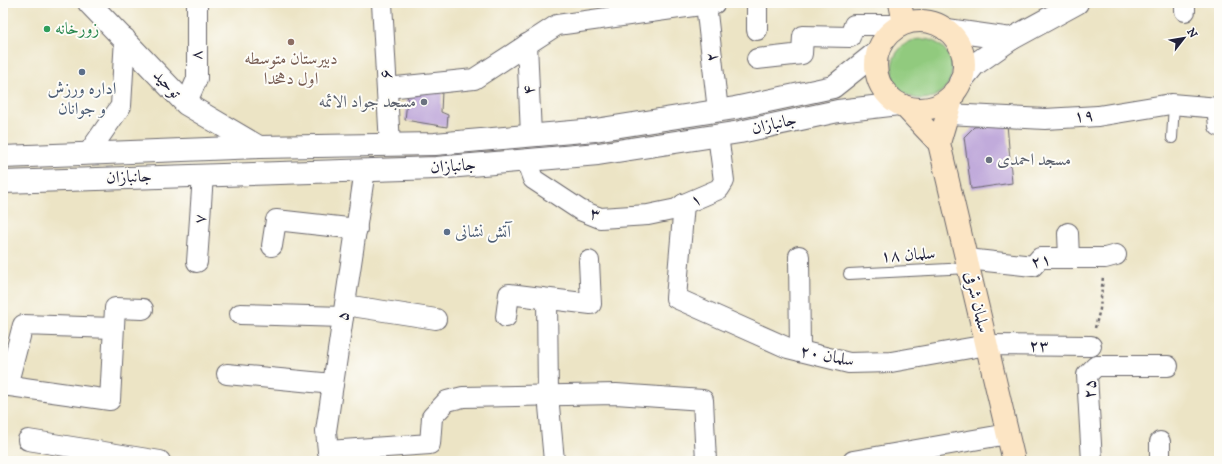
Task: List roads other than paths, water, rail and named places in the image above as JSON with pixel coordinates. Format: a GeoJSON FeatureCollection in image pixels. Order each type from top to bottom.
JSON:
{"type":"FeatureCollection","features":[{"type":"Feature","properties":{"kind":"main road"},"geometry":{"type":"LineString","coordinates":[[907,15],[935,23],[947,30],[956,41],[962,54],[963,68],[939,143],[902,105],[887,94],[879,82],[875,67],[877,52],[886,36],[907,15]]}},
{"type":"Feature","properties":{"kind":"main road"},"geometry":{"type":"LineString","coordinates":[[902,105],[918,109],[931,108],[944,102],[957,87]]}},
{"type":"Feature","properties":{"kind":"main road","name":"سلمان شرقی"},"geometry":{"type":"LineString","coordinates":[[939,143],[1014,461]]}},
{"type":"Feature","properties":{"kind":"street","name":"توحید"},"geometry":{"type":"LineString","coordinates":[[89,3],[125,38],[186,104],[259,147]]}},
{"type":"Feature","properties":{"kind":"street","name":"۸"},"geometry":{"type":"LineString","coordinates":[[186,104],[197,79],[197,3]]}},
{"type":"Feature","properties":{"kind":"street","name":"۶"},"geometry":{"type":"LineString","coordinates":[[382,3],[390,145]]}},
{"type":"Feature","properties":{"kind":"street"},"geometry":{"type":"LineString","coordinates":[[757,3],[757,30]]}},
{"type":"Feature","properties":{"kind":"street"},"geometry":{"type":"LineString","coordinates":[[957,87],[974,65],[1011,39],[1077,3]]}},
{"type":"Feature","properties":{"kind":"street"},"geometry":{"type":"LineString","coordinates":[[387,88],[474,78],[557,25],[710,4]]}},
{"type":"Feature","properties":{"kind":"street","name":"۲"},"geometry":{"type":"LineString","coordinates":[[710,4],[718,111]]}},
{"type":"Feature","properties":{"kind":"street"},"geometry":{"type":"LineString","coordinates":[[757,59],[802,54],[803,36],[850,37],[854,25],[907,15]]}},
{"type":"Feature","properties":{"kind":"street"},"geometry":{"type":"LineString","coordinates":[[947,30],[1011,39]]}},
{"type":"Feature","properties":{"kind":"street"},"geometry":{"type":"LineString","coordinates":[[89,152],[121,106],[125,38]]}},
{"type":"Feature","properties":{"kind":"street","name":"۴"},"geometry":{"type":"LineString","coordinates":[[527,44],[531,135]]}},
{"type":"Feature","properties":{"kind":"street","name":"جانبازان"},"geometry":{"type":"LineString","coordinates":[[3,157],[89,152],[435,144],[595,130],[718,111],[833,87],[877,52]]}},
{"type":"Feature","properties":{"kind":"street","name":"۱۹"},"geometry":{"type":"LineString","coordinates":[[948,114],[1045,119],[1098,116],[1174,104],[1218,114]]}},
{"type":"Feature","properties":{"kind":"street","name":"جانبازان"},"geometry":{"type":"LineString","coordinates":[[4,184],[203,175],[436,168],[598,154],[718,135],[838,111],[902,105]]}},
{"type":"Feature","properties":{"kind":"street","name":"۱"},"geometry":{"type":"LineString","coordinates":[[676,298],[684,204],[719,189],[724,181],[718,135]]}},
{"type":"Feature","properties":{"kind":"street"},"geometry":{"type":"LineString","coordinates":[[435,144],[436,168]]}},
{"type":"Feature","properties":{"kind":"street","name":"۳"},"geometry":{"type":"LineString","coordinates":[[526,160],[533,179],[580,210],[600,218],[648,215],[678,209],[684,204]]}},
{"type":"Feature","properties":{"kind":"street","name":"۵"},"geometry":{"type":"LineString","coordinates":[[330,456],[326,431],[366,170]]}},
{"type":"Feature","properties":{"kind":"street","name":"۷"},"geometry":{"type":"LineString","coordinates":[[198,262],[203,175]]}},
{"type":"Feature","properties":{"kind":"street"},"geometry":{"type":"LineString","coordinates":[[272,246],[276,220],[357,228]]}},
{"type":"Feature","properties":{"kind":"street"},"geometry":{"type":"LineString","coordinates":[[1068,233],[1069,258]]}},
{"type":"Feature","properties":{"kind":"street"},"geometry":{"type":"LineString","coordinates":[[799,256],[800,351]]}},
{"type":"Feature","properties":{"kind":"street","name":"۲۱"},"geometry":{"type":"LineString","coordinates":[[968,264],[1033,266],[1040,258],[1110,256]]}},
{"type":"Feature","properties":{"kind":"street"},"geometry":{"type":"LineString","coordinates":[[506,317],[509,294],[592,304],[589,261]]}},
{"type":"Feature","properties":{"kind":"street","name":"سلمان ۲۰"},"geometry":{"type":"LineString","coordinates":[[676,298],[788,348],[849,363],[891,362],[987,345]]}},
{"type":"Feature","properties":{"kind":"street"},"geometry":{"type":"LineString","coordinates":[[547,299],[548,396],[554,461]]}},
{"type":"Feature","properties":{"kind":"street"},"geometry":{"type":"LineString","coordinates":[[113,328],[23,325],[5,385],[110,400],[115,308],[143,309]]}},
{"type":"Feature","properties":{"kind":"street"},"geometry":{"type":"LineString","coordinates":[[240,314],[344,311],[436,319]]}},
{"type":"Feature","properties":{"kind":"street","name":"۲۳"},"geometry":{"type":"LineString","coordinates":[[987,345],[1091,346]]}},
{"type":"Feature","properties":{"kind":"street","name":"۲۵"},"geometry":{"type":"LineString","coordinates":[[1092,461],[1087,375],[1096,366],[1168,366]]}},
{"type":"Feature","properties":{"kind":"street"},"geometry":{"type":"LineString","coordinates":[[227,374],[333,384]]}},
{"type":"Feature","properties":{"kind":"street"},"geometry":{"type":"LineString","coordinates":[[330,456],[430,453],[432,417],[447,401],[463,397],[616,394],[703,400],[706,461]]}},
{"type":"Feature","properties":{"kind":"street"},"geometry":{"type":"LineString","coordinates":[[853,461],[1008,434]]}},
{"type":"Feature","properties":{"kind":"street"},"geometry":{"type":"LineString","coordinates":[[28,440],[160,461]]}},
{"type":"Feature","properties":{"kind":"lane"},"geometry":{"type":"LineString","coordinates":[[1172,138],[1174,104]]}},
{"type":"Feature","properties":{"kind":"lane","name":"سلمان ۱۸"},"geometry":{"type":"LineString","coordinates":[[849,274],[968,264]]}},
{"type":"Feature","properties":{"kind":"place","name":"زورخانه"},"geometry":{"type":"Point","coordinates":[47,29]}},
{"type":"Feature","properties":{"kind":"place","name":"دبیرستان متوسطه اول دهخدا"},"geometry":{"type":"Point","coordinates":[291,42]}},
{"type":"Feature","properties":{"kind":"place","name":"اداره ورزش و جوانان"},"geometry":{"type":"Point","coordinates":[82,72]}},
{"type":"Feature","properties":{"kind":"place","name":"مسجد جواد الائمه"},"geometry":{"type":"Point","coordinates":[424,102]}},
{"type":"Feature","properties":{"kind":"place","name":"مسجد احمدی"},"geometry":{"type":"Point","coordinates":[989,160]}},
{"type":"Feature","properties":{"kind":"place","name":"آتش نشانی"},"geometry":{"type":"Point","coordinates":[447,232]}}]}
